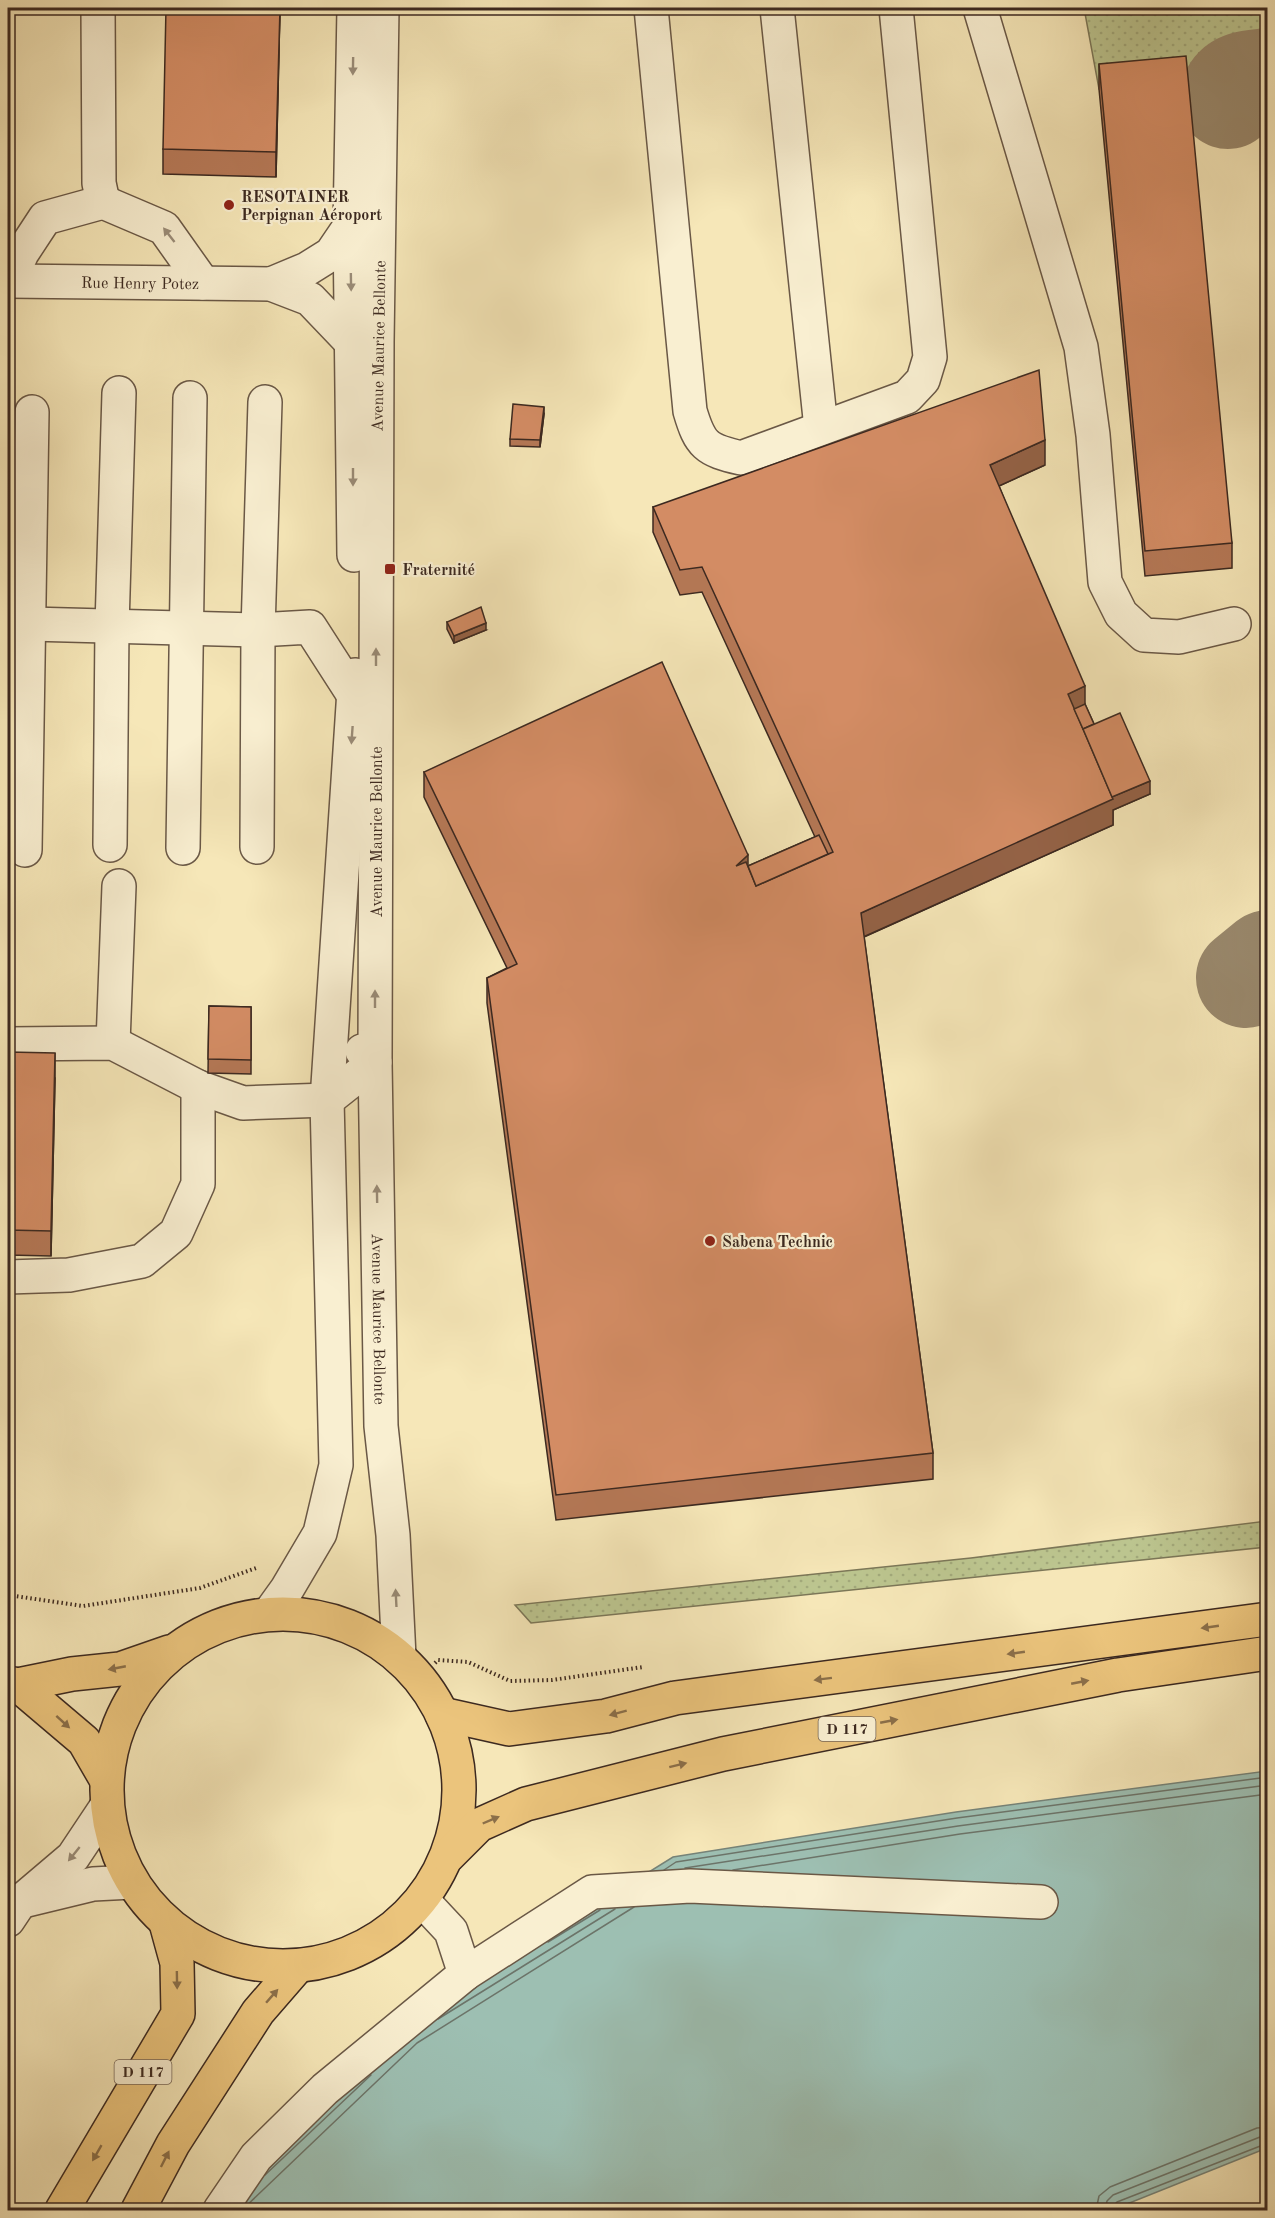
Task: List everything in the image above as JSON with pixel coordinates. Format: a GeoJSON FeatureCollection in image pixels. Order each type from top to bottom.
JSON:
{"type":"FeatureCollection","features":[{"type":"Feature","properties":{"kind":"main road"},"geometry":{"type":"LineString","coordinates":[[269,1614],[316,1616],[360,1631],[399,1657],[419,1678],[442,1714],[458,1761],[459,1810],[447,1858],[422,1900],[387,1934],[345,1956],[297,1967],[250,1964],[205,1949],[166,1923],[132,1882],[115,1846],[106,1792],[84,1741],[13,1684],[120,1669],[173,1651],[218,1625],[269,1614]]}},
{"type":"Feature","properties":{"kind":"main road"},"geometry":{"type":"LineString","coordinates":[[442,1714],[509,1729],[606,1716],[675,1698],[1268,1619]]}},
{"type":"Feature","properties":{"kind":"main road"},"geometry":{"type":"LineString","coordinates":[[106,1792],[116,1731],[139,1687],[173,1651]]}},
{"type":"Feature","properties":{"kind":"main road","name":"D 117"},"geometry":{"type":"LineString","coordinates":[[447,1858],[479,1825],[526,1804],[723,1754],[1118,1675],[1268,1653]]}},
{"type":"Feature","properties":{"kind":"main road","name":"D 117"},"geometry":{"type":"LineString","coordinates":[[62,2211],[178,2014],[177,1963],[166,1923]]}},
{"type":"Feature","properties":{"kind":"main road"},"geometry":{"type":"LineString","coordinates":[[138,2211],[172,2144],[258,2012],[297,1967]]}},
{"type":"Feature","properties":{"kind":"street"},"geometry":{"type":"LineString","coordinates":[[98,8],[99,183],[103,202]]}},
{"type":"Feature","properties":{"kind":"street","name":"Avenue Maurice Bellonte"},"geometry":{"type":"LineString","coordinates":[[354,8],[350,226],[352,343],[375,1062],[381,1426],[393,1535],[399,1657]]}},
{"type":"Feature","properties":{"kind":"street","name":"Avenue Maurice Bellonte"},"geometry":{"type":"LineString","coordinates":[[269,1614],[287,1589],[320,1533],[336,1465],[327,1100],[332,1024],[365,698],[377,354],[382,8]]}},
{"type":"Feature","properties":{"kind":"street"},"geometry":{"type":"LineString","coordinates":[[651,8],[690,411],[697,435],[715,452],[741,458],[907,396],[923,380],[930,357],[896,8]]}},
{"type":"Feature","properties":{"kind":"street"},"geometry":{"type":"LineString","coordinates":[[777,8],[821,428]]}},
{"type":"Feature","properties":{"kind":"street"},"geometry":{"type":"LineString","coordinates":[[980,8],[1081,347],[1093,435],[1105,582],[1121,614],[1143,635],[1179,638],[1234,624]]}},
{"type":"Feature","properties":{"kind":"street"},"geometry":{"type":"LineString","coordinates":[[8,281],[22,253],[45,218],[103,202],[164,228],[202,283]]}},
{"type":"Feature","properties":{"kind":"street"},"geometry":{"type":"LineString","coordinates":[[272,284],[307,269],[331,254],[350,226]]}},
{"type":"Feature","properties":{"kind":"street","name":"Rue Henry Potez"},"geometry":{"type":"LineString","coordinates":[[8,281],[272,284]]}},
{"type":"Feature","properties":{"kind":"street"},"geometry":{"type":"LineString","coordinates":[[272,284],[310,299],[352,343]]}},
{"type":"Feature","properties":{"kind":"street"},"geometry":{"type":"LineString","coordinates":[[110,845],[112,626],[119,393]]}},
{"type":"Feature","properties":{"kind":"street"},"geometry":{"type":"LineString","coordinates":[[183,848],[190,398]]}},
{"type":"Feature","properties":{"kind":"street"},"geometry":{"type":"LineString","coordinates":[[257,847],[258,630],[265,402]]}},
{"type":"Feature","properties":{"kind":"street"},"geometry":{"type":"LineString","coordinates":[[25,850],[32,412]]}},
{"type":"Feature","properties":{"kind":"street"},"geometry":{"type":"LineString","coordinates":[[30,624],[258,630],[310,627],[365,698]]}},
{"type":"Feature","properties":{"kind":"street"},"geometry":{"type":"LineString","coordinates":[[113,1043],[119,886]]}},
{"type":"Feature","properties":{"kind":"street"},"geometry":{"type":"LineString","coordinates":[[8,1044],[113,1043],[198,1087],[243,1102],[327,1100],[375,1062],[332,1024]]}},
{"type":"Feature","properties":{"kind":"street"},"geometry":{"type":"LineString","coordinates":[[8,1277],[69,1275],[142,1261],[176,1233],[198,1184],[198,1087]]}},
{"type":"Feature","properties":{"kind":"street"},"geometry":{"type":"LineString","coordinates":[[327,1100],[355,1145],[357,1278],[381,1426]]}},
{"type":"Feature","properties":{"kind":"street"},"geometry":{"type":"LineString","coordinates":[[14,1911],[73,1857],[106,1792]]}},
{"type":"Feature","properties":{"kind":"street"},"geometry":{"type":"LineString","coordinates":[[14,1911],[93,1884],[132,1882]]}},
{"type":"Feature","properties":{"kind":"street"},"geometry":{"type":"LineString","coordinates":[[220,2211],[256,2157],[325,2089],[465,1974],[592,1892],[690,1886],[1041,1902]]}},
{"type":"Feature","properties":{"kind":"street"},"geometry":{"type":"LineString","coordinates":[[422,1900],[451,1932],[465,1974]]}},
{"type":"Feature","properties":{"kind":"green space"},"geometry":{"type":"Polygon","coordinates":[[[1084,8],[1267,8],[1267,44],[1199,53],[1186,81],[1099,89],[1084,8]]]}},
{"type":"Feature","properties":{"kind":"green space"},"geometry":{"type":"Polygon","coordinates":[[[1267,1521],[1267,1547],[531,1623],[515,1605],[971,1558],[1267,1521]]]}},
{"type":"Feature","properties":{"kind":"water"},"geometry":{"type":"Polygon","coordinates":[[[1267,1771],[1267,2148],[1112,2210],[216,2210],[403,2025],[673,1857],[956,1812],[1267,1771]]]}},
{"type":"Feature","properties":{"kind":"building"},"geometry":{"type":"Polygon","coordinates":[[[166,8],[280,8],[276,152],[163,149],[166,8]]]}},
{"type":"Feature","properties":{"kind":"building"},"geometry":{"type":"Polygon","coordinates":[[[1186,56],[1232,543],[1145,551],[1099,64],[1186,56]]]}},
{"type":"Feature","properties":{"kind":"building"},"geometry":{"type":"Polygon","coordinates":[[[1039,370],[1045,440],[990,465],[1085,686],[1068,694],[1113,799],[861,913],[933,1453],[556,1495],[487,978],[517,964],[424,772],[662,662],[748,855],[736,866],[746,862],[756,886],[833,852],[702,567],[680,570],[653,507],[1039,370]]]}},
{"type":"Feature","properties":{"kind":"building"},"geometry":{"type":"Polygon","coordinates":[[[513,404],[544,407],[540,440],[510,439],[513,404]]]}},
{"type":"Feature","properties":{"kind":"building"},"geometry":{"type":"Polygon","coordinates":[[[481,607],[486,623],[454,636],[447,622],[481,607]]]}},
{"type":"Feature","properties":{"kind":"building"},"geometry":{"type":"Polygon","coordinates":[[[1085,704],[1094,724],[1083,729],[1074,709],[1085,704]]]}},
{"type":"Feature","properties":{"kind":"building"},"geometry":{"type":"Polygon","coordinates":[[[1120,713],[1150,781],[1112,797],[1083,729],[1120,713]]]}},
{"type":"Feature","properties":{"kind":"building"},"geometry":{"type":"Polygon","coordinates":[[[819,835],[828,854],[756,886],[748,866],[819,835]]]}},
{"type":"Feature","properties":{"kind":"building"},"geometry":{"type":"Polygon","coordinates":[[[209,1006],[251,1007],[251,1060],[208,1059],[209,1006]]]}},
{"type":"Feature","properties":{"kind":"building"},"geometry":{"type":"Polygon","coordinates":[[[8,1052],[55,1053],[51,1231],[8,1230],[8,1052]]]}},
{"type":"Feature","properties":{"kind":"taxiway"},"geometry":{"type":"LineString","coordinates":[[1228,99],[1239,84],[1249,80],[1268,78]]}},
{"type":"Feature","properties":{"kind":"taxiway"},"geometry":{"type":"LineString","coordinates":[[1246,978],[1268,960]]}},
{"type":"Feature","properties":{"kind":"place","name":"RESOTAINER Perpignan Aéroport"},"geometry":{"type":"Point","coordinates":[229,205]}},
{"type":"Feature","properties":{"kind":"place","name":"Fraternité"},"geometry":{"type":"Point","coordinates":[390,569]}},
{"type":"Feature","properties":{"kind":"place","name":"Sabena Technic"},"geometry":{"type":"Point","coordinates":[710,1241]}}]}
